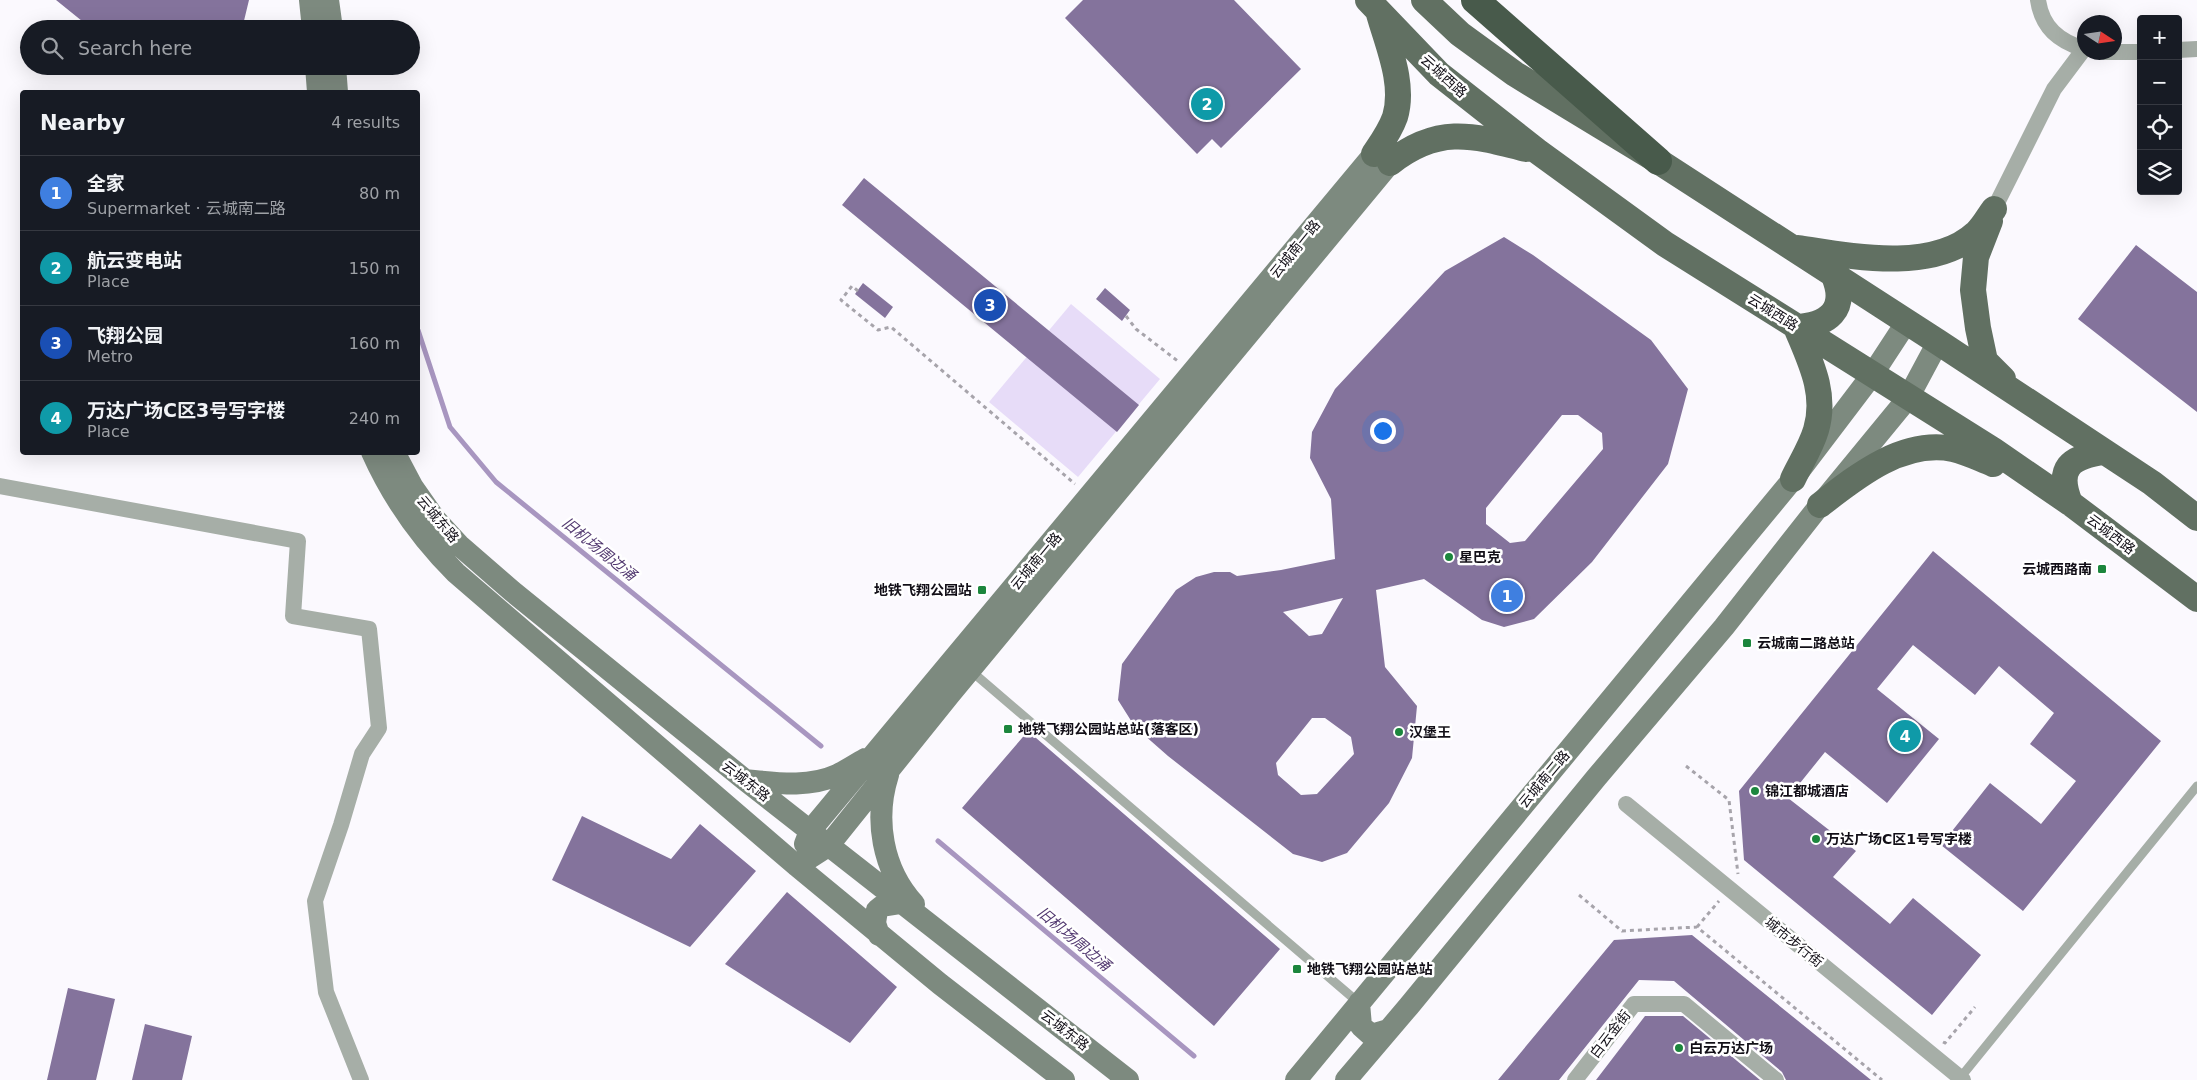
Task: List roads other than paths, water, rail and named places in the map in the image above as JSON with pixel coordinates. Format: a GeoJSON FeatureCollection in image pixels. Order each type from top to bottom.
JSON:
{"type":"FeatureCollection","features":[{"type":"Feature","properties":{"kind":"highway"},"geometry":{"type":"LineString","coordinates":[[1474,0],[1658,161]]}},
{"type":"Feature","properties":{"kind":"main road"},"geometry":{"type":"LineString","coordinates":[[1424,0],[1460,34],[1515,74],[1658,161],[1938,342],[2152,483],[2197,518]]}},
{"type":"Feature","properties":{"kind":"main road"},"geometry":{"type":"LineString","coordinates":[[1373,6],[1396,75],[1398,93],[1395,115],[1382,158]]}},
{"type":"Feature","properties":{"kind":"main road","name":"云城西路"},"geometry":{"type":"LineString","coordinates":[[1373,6],[1439,74],[1537,151],[1665,244],[2036,480],[2070,503],[2197,599]]}},
{"type":"Feature","properties":{"kind":"main road"},"geometry":{"type":"LineString","coordinates":[[1382,158],[1405,151],[1419,144],[1450,136],[1483,137],[1537,151]]}},
{"type":"Feature","properties":{"kind":"main road"},"geometry":{"type":"LineString","coordinates":[[1787,246],[1872,258],[1926,255],[1953,248],[1976,233],[1994,209]]}},
{"type":"Feature","properties":{"kind":"main road"},"geometry":{"type":"LineString","coordinates":[[1994,209],[1976,257],[1973,290],[1985,361],[2018,396]]}},
{"type":"Feature","properties":{"kind":"main road"},"geometry":{"type":"LineString","coordinates":[[1793,479],[1816,431],[1820,407],[1818,382],[1796,327],[1811,326],[1822,322],[1834,312],[1839,303],[1839,287],[1834,276]]}},
{"type":"Feature","properties":{"kind":"main road"},"geometry":{"type":"LineString","coordinates":[[1820,505],[1860,474],[1895,456],[1937,448],[1954,449],[2036,480]]}},
{"type":"Feature","properties":{"kind":"main road"},"geometry":{"type":"LineString","coordinates":[[2070,503],[2063,480],[2064,472],[2073,461],[2091,454],[2104,452]]}},
{"type":"Feature","properties":{"kind":"street"},"geometry":{"type":"LineString","coordinates":[[310,0],[312,20]]}},
{"type":"Feature","properties":{"kind":"street"},"geometry":{"type":"LineString","coordinates":[[328,0],[331,20]]}},
{"type":"Feature","properties":{"kind":"street"},"geometry":{"type":"LineString","coordinates":[[2038,0],[2044,22],[2052,32],[2060,39],[2077,46]]}},
{"type":"Feature","properties":{"kind":"street"},"geometry":{"type":"LineString","coordinates":[[2182,50],[2197,49]]}},
{"type":"Feature","properties":{"kind":"street"},"geometry":{"type":"LineString","coordinates":[[2122,52],[2137,52]]}},
{"type":"Feature","properties":{"kind":"street"},"geometry":{"type":"LineString","coordinates":[[1994,209],[2054,89],[2077,58]]}},
{"type":"Feature","properties":{"kind":"street"},"geometry":{"type":"LineString","coordinates":[[317,75],[318,90]]}},
{"type":"Feature","properties":{"kind":"street"},"geometry":{"type":"LineString","coordinates":[[336,75],[337,90]]}},
{"type":"Feature","properties":{"kind":"street","name":"云城南一路"},"geometry":{"type":"LineString","coordinates":[[797,866],[828,846],[884,760],[1090,497],[1193,373],[1382,158]]}},
{"type":"Feature","properties":{"kind":"street","name":"云城南一路"},"geometry":{"type":"LineString","coordinates":[[797,866],[810,831],[884,760],[970,670],[1382,158]]}},
{"type":"Feature","properties":{"kind":"street","name":"云城南二路"},"geometry":{"type":"LineString","coordinates":[[1296,1080],[1793,479],[1872,375],[1906,323]]}},
{"type":"Feature","properties":{"kind":"street"},"geometry":{"type":"LineString","coordinates":[[1351,1076],[1596,778],[1724,627],[1820,505],[1908,398],[1938,342]]}},
{"type":"Feature","properties":{"kind":"street","name":"云城东路"},"geometry":{"type":"LineString","coordinates":[[374,455],[409,520],[431,548],[456,573],[797,866],[880,935],[1064,1080]]}},
{"type":"Feature","properties":{"kind":"street","name":"云城东路"},"geometry":{"type":"LineString","coordinates":[[396,455],[412,486],[436,519],[459,544],[512,591],[828,846],[931,924],[1128,1080]]}},
{"type":"Feature","properties":{"kind":"street"},"geometry":{"type":"LineString","coordinates":[[0,486],[298,541],[293,616],[369,629],[379,728],[362,754],[341,825],[315,901],[326,992],[361,1080]]}},
{"type":"Feature","properties":{"kind":"street"},"geometry":{"type":"LineString","coordinates":[[745,780],[797,784],[817,781],[884,760],[881,805],[882,839],[888,860],[904,894],[931,924]]}},
{"type":"Feature","properties":{"kind":"street","name":"城市步行街"},"geometry":{"type":"LineString","coordinates":[[1626,804],[1961,1079]]}},
{"type":"Feature","properties":{"kind":"street"},"geometry":{"type":"LineString","coordinates":[[880,935],[875,923],[877,910],[882,906],[901,903]]}},
{"type":"Feature","properties":{"kind":"street"},"geometry":{"type":"LineString","coordinates":[[1359,1003],[1361,1026],[1371,1035],[1388,1030]]}},
{"type":"Feature","properties":{"kind":"street","name":"白云金街"},"geometry":{"type":"LineString","coordinates":[[1575,1080],[1634,1004],[1684,1004],[1776,1080]]}},
{"type":"Feature","properties":{"kind":"street"},"geometry":{"type":"LineString","coordinates":[[1286,1080],[1327,1042]]}},
{"type":"Feature","properties":{"kind":"lane"},"geometry":{"type":"LineString","coordinates":[[970,670],[1359,1003]]}},
{"type":"Feature","properties":{"kind":"lane"},"geometry":{"type":"LineString","coordinates":[[1961,1079],[2197,786]]}},
{"type":"Feature","properties":{"kind":"waterway","name":"旧机场周边涌"},"geometry":{"type":"LineString","coordinates":[[420,336],[450,427],[496,482],[821,746]]}},
{"type":"Feature","properties":{"kind":"waterway","name":"旧机场周边涌"},"geometry":{"type":"LineString","coordinates":[[938,841],[1194,1056]]}},
{"type":"Feature","properties":{"kind":"place","name":"航云变电站"},"geometry":{"type":"Point","coordinates":[1207,104]}},
{"type":"Feature","properties":{"kind":"place","name":"飞翔公园"},"geometry":{"type":"Point","coordinates":[990,305]}},
{"type":"Feature","properties":{"kind":"place","name":"星巴克"},"geometry":{"type":"Point","coordinates":[1449,557]}},
{"type":"Feature","properties":{"kind":"place","name":"云城西路南"},"geometry":{"type":"Point","coordinates":[2102,569]}},
{"type":"Feature","properties":{"kind":"place","name":"地铁飞翔公园站"},"geometry":{"type":"Point","coordinates":[982,590]}},
{"type":"Feature","properties":{"kind":"place","name":"全家"},"geometry":{"type":"Point","coordinates":[1507,596]}},
{"type":"Feature","properties":{"kind":"place","name":"云城南二路总站"},"geometry":{"type":"Point","coordinates":[1747,643]}},
{"type":"Feature","properties":{"kind":"place","name":"地铁飞翔公园站总站(落客区)"},"geometry":{"type":"Point","coordinates":[1008,729]}},
{"type":"Feature","properties":{"kind":"place","name":"汉堡王"},"geometry":{"type":"Point","coordinates":[1399,732]}},
{"type":"Feature","properties":{"kind":"place","name":"万达广场C区3号写字楼"},"geometry":{"type":"Point","coordinates":[1905,736]}},
{"type":"Feature","properties":{"kind":"place","name":"锦江都城酒店"},"geometry":{"type":"Point","coordinates":[1755,791]}},
{"type":"Feature","properties":{"kind":"place","name":"万达广场C区1号写字楼"},"geometry":{"type":"Point","coordinates":[1816,839]}},
{"type":"Feature","properties":{"kind":"place","name":"地铁飞翔公园站总站"},"geometry":{"type":"Point","coordinates":[1297,969]}},
{"type":"Feature","properties":{"kind":"place","name":"白云万达广场"},"geometry":{"type":"Point","coordinates":[1679,1048]}}]}
